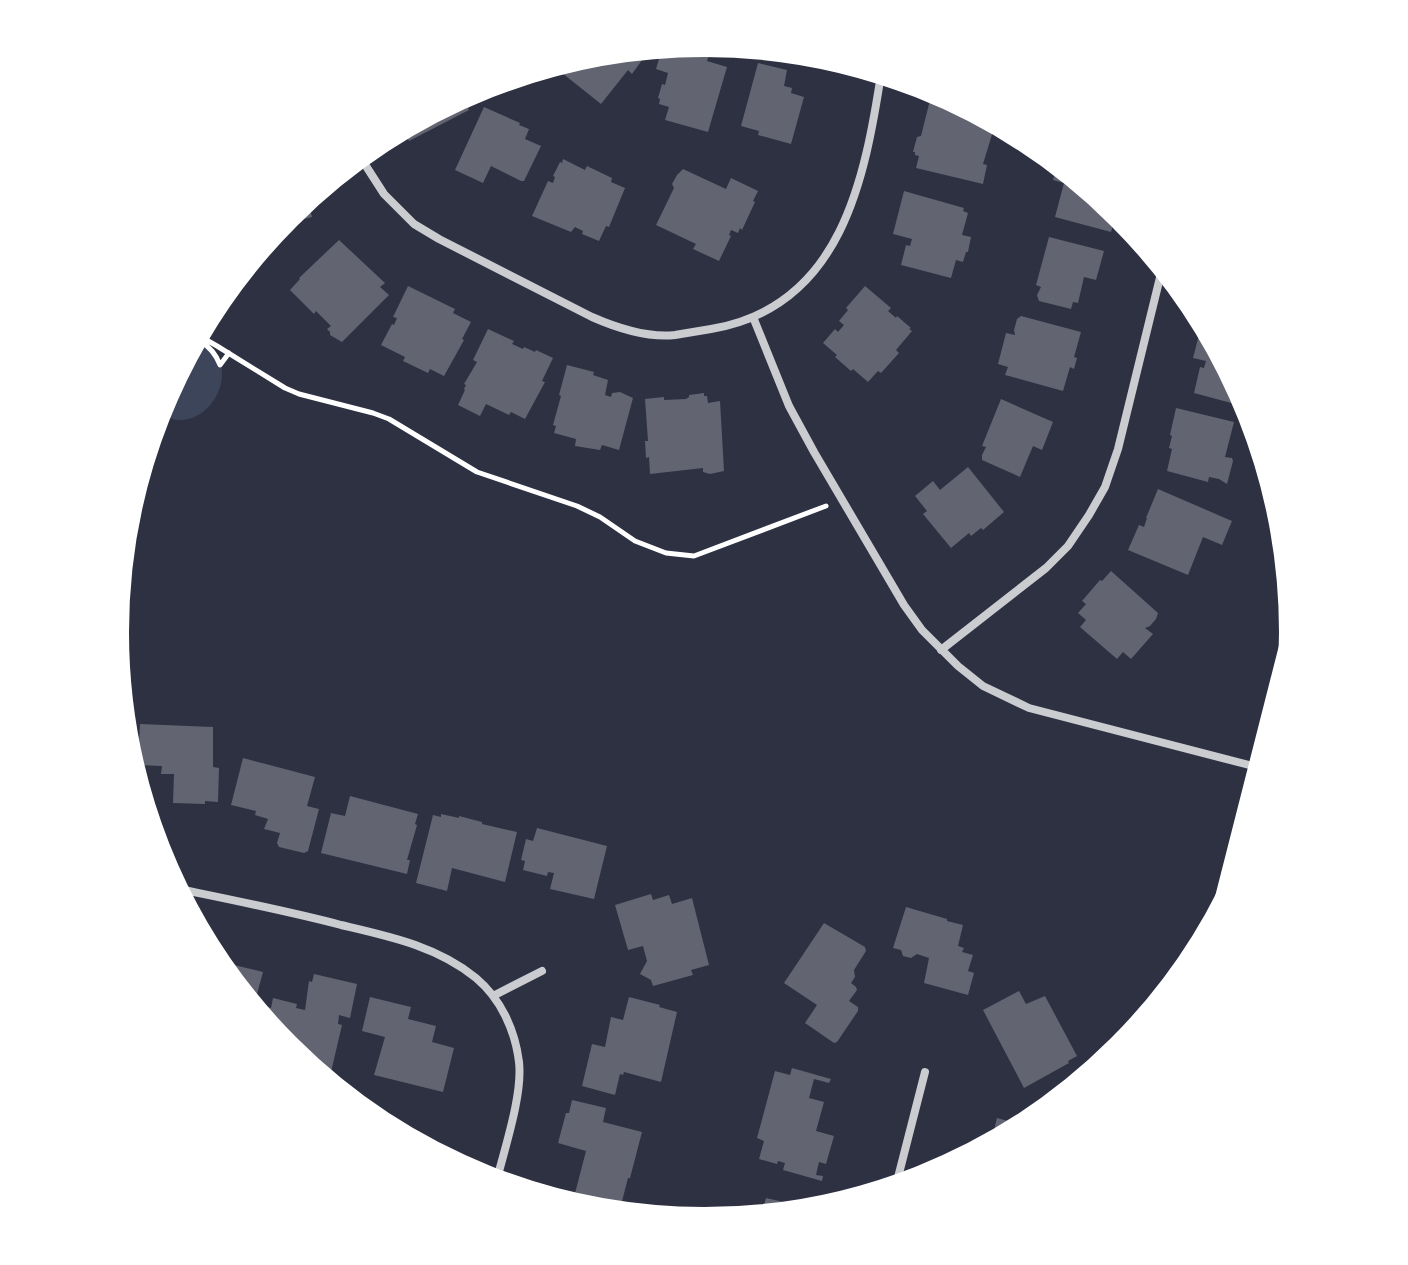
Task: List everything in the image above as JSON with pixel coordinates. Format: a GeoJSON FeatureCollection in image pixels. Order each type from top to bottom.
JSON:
{"type":"FeatureCollection","features":[{"type":"Feature","properties":{"kind":"main road"},"geometry":{"type":"LineString","coordinates":[[1226,887],[1283,662]]}},
{"type":"Feature","properties":{"kind":"street"},"geometry":{"type":"LineString","coordinates":[[364,163],[384,194],[414,224],[592,317],[617,328],[672,335],[729,326],[781,302],[803,285],[837,238],[857,188],[880,80]]}},
{"type":"Feature","properties":{"kind":"street"},"geometry":{"type":"LineString","coordinates":[[941,650],[1046,568],[1068,546],[1094,506],[1105,487],[1118,449],[1161,274]]}},
{"type":"Feature","properties":{"kind":"street"},"geometry":{"type":"LineString","coordinates":[[753,317],[789,406],[904,605],[941,650],[983,686],[1029,708],[1257,767]]}},
{"type":"Feature","properties":{"kind":"street"},"geometry":{"type":"LineString","coordinates":[[183,890],[293,912],[411,942],[440,955],[476,978],[507,1017],[515,1038],[519,1065],[518,1092],[498,1175]]}},
{"type":"Feature","properties":{"kind":"street"},"geometry":{"type":"LineString","coordinates":[[493,996],[542,971]]}},
{"type":"Feature","properties":{"kind":"street"},"geometry":{"type":"LineString","coordinates":[[897,1180],[925,1072]]}},
{"type":"Feature","properties":{"kind":"path"},"geometry":{"type":"LineString","coordinates":[[203,338],[285,388],[389,419],[477,472],[577,506],[600,517],[635,541],[666,553],[694,556],[842,499]]}},
{"type":"Feature","properties":{"kind":"path"},"geometry":{"type":"LineString","coordinates":[[201,341],[208,345],[220,365],[229,353]]}},
{"type":"Feature","properties":{"kind":"shaded area"},"geometry":{"type":"Polygon","coordinates":[[[201,342],[211,348],[220,363],[222,380],[216,397],[205,410],[190,419],[172,419],[166,416],[201,342]]]}},
{"type":"Feature","properties":{"kind":"building"},"geometry":{"type":"Polygon","coordinates":[[[703,52],[709,54],[707,61],[727,67],[708,132],[665,120],[669,107],[659,104],[658,98],[668,73],[656,69],[661,54],[666,53],[703,52]]]}},
{"type":"Feature","properties":{"kind":"building"},"geometry":{"type":"Polygon","coordinates":[[[645,55],[632,74],[628,70],[601,104],[559,71],[645,55]]]}},
{"type":"Feature","properties":{"kind":"building"},"geometry":{"type":"Polygon","coordinates":[[[758,63],[787,70],[784,86],[792,88],[791,93],[804,97],[791,144],[758,135],[759,131],[741,126],[758,63]]]}},
{"type":"Feature","properties":{"kind":"building"},"geometry":{"type":"Polygon","coordinates":[[[930,98],[993,130],[983,164],[987,165],[983,184],[916,168],[919,156],[913,152],[917,137],[921,136],[930,98]]]}},
{"type":"Feature","properties":{"kind":"building"},"geometry":{"type":"Polygon","coordinates":[[[469,102],[469,110],[409,141],[406,135],[469,102]]]}},
{"type":"Feature","properties":{"kind":"building"},"geometry":{"type":"Polygon","coordinates":[[[484,107],[529,129],[525,139],[541,146],[524,181],[491,166],[483,183],[455,170],[484,107]]]}},
{"type":"Feature","properties":{"kind":"building"},"geometry":{"type":"Polygon","coordinates":[[[563,159],[585,170],[587,166],[625,188],[609,227],[606,226],[599,241],[582,234],[583,231],[575,227],[571,232],[532,216],[548,181],[553,183],[553,176],[563,159]]]}},
{"type":"Feature","properties":{"kind":"building"},"geometry":{"type":"Polygon","coordinates":[[[683,169],[726,189],[731,178],[758,191],[742,230],[740,228],[738,233],[731,230],[719,261],[693,249],[696,244],[656,225],[674,188],[672,184],[683,169]]]}},
{"type":"Feature","properties":{"kind":"building"},"geometry":{"type":"Polygon","coordinates":[[[1056,171],[1087,196],[1114,222],[1111,232],[1055,217],[1064,183],[1053,180],[1056,171]]]}},
{"type":"Feature","properties":{"kind":"building"},"geometry":{"type":"Polygon","coordinates":[[[904,191],[964,208],[963,211],[968,213],[962,235],[971,237],[968,252],[963,262],[956,260],[951,278],[901,265],[906,245],[910,246],[912,239],[893,234],[904,191]]]}},
{"type":"Feature","properties":{"kind":"building"},"geometry":{"type":"Polygon","coordinates":[[[309,207],[312,217],[295,221],[309,207]]]}},
{"type":"Feature","properties":{"kind":"building"},"geometry":{"type":"Polygon","coordinates":[[[1049,237],[1104,251],[1096,280],[1084,277],[1078,303],[1073,302],[1071,309],[1039,301],[1037,295],[1041,287],[1036,285],[1049,237]]]}},
{"type":"Feature","properties":{"kind":"building"},"geometry":{"type":"Polygon","coordinates":[[[339,240],[385,283],[380,287],[389,295],[342,342],[330,335],[327,329],[331,326],[316,311],[314,314],[290,290],[339,240]]]}},
{"type":"Feature","properties":{"kind":"building"},"geometry":{"type":"Polygon","coordinates":[[[408,286],[455,309],[453,313],[471,322],[444,376],[430,369],[428,373],[403,361],[405,357],[381,345],[394,325],[397,318],[393,317],[408,286]]]}},
{"type":"Feature","properties":{"kind":"building"},"geometry":{"type":"Polygon","coordinates":[[[865,286],[912,331],[896,350],[899,353],[868,382],[853,369],[851,371],[823,343],[835,329],[838,332],[844,325],[839,321],[848,310],[846,308],[865,286]]]}},
{"type":"Feature","properties":{"kind":"building"},"geometry":{"type":"Polygon","coordinates":[[[1021,316],[1081,332],[1074,369],[1070,367],[1063,391],[1005,375],[1008,367],[998,364],[1006,333],[1015,335],[1017,319],[1021,316]]]}},
{"type":"Feature","properties":{"kind":"building"},"geometry":{"type":"Polygon","coordinates":[[[488,329],[514,341],[512,344],[523,349],[536,350],[553,358],[542,381],[545,382],[525,419],[486,404],[480,416],[458,405],[465,390],[464,384],[477,362],[473,360],[488,329]]]}},
{"type":"Feature","properties":{"kind":"building"},"geometry":{"type":"Polygon","coordinates":[[[1200,331],[1225,376],[1235,404],[1194,393],[1200,367],[1204,368],[1206,361],[1193,358],[1200,331]]]}},
{"type":"Feature","properties":{"kind":"building"},"geometry":{"type":"Polygon","coordinates":[[[567,365],[594,372],[593,375],[608,380],[605,395],[611,397],[612,393],[620,392],[633,398],[619,450],[602,445],[600,450],[575,446],[576,439],[554,433],[556,426],[553,425],[567,365]]]}},
{"type":"Feature","properties":{"kind":"building"},"geometry":{"type":"Polygon","coordinates":[[[704,393],[708,403],[720,401],[724,471],[710,474],[703,472],[703,468],[650,474],[649,457],[646,458],[645,399],[686,399],[689,395],[704,393]]]}},
{"type":"Feature","properties":{"kind":"building"},"geometry":{"type":"Polygon","coordinates":[[[1001,399],[1053,422],[1042,450],[1033,446],[1020,477],[982,460],[986,447],[982,446],[1001,399]]]}},
{"type":"Feature","properties":{"kind":"building"},"geometry":{"type":"Polygon","coordinates":[[[1176,408],[1234,422],[1225,457],[1233,461],[1227,484],[1219,479],[1209,477],[1208,482],[1167,471],[1176,408]]]}},
{"type":"Feature","properties":{"kind":"building"},"geometry":{"type":"Polygon","coordinates":[[[153,450],[155,460],[147,468],[153,450]]]}},
{"type":"Feature","properties":{"kind":"building"},"geometry":{"type":"Polygon","coordinates":[[[968,467],[1004,512],[983,530],[981,528],[971,536],[969,533],[951,548],[923,514],[927,511],[915,496],[933,481],[940,490],[968,467]]]}},
{"type":"Feature","properties":{"kind":"building"},"geometry":{"type":"Polygon","coordinates":[[[1158,489],[1232,521],[1222,545],[1203,537],[1188,575],[1128,550],[1139,525],[1144,527],[1158,489]]]}},
{"type":"Feature","properties":{"kind":"building"},"geometry":{"type":"Polygon","coordinates":[[[1111,571],[1158,613],[1150,626],[1145,628],[1153,634],[1131,659],[1123,652],[1117,659],[1080,627],[1086,620],[1078,613],[1086,604],[1082,601],[1111,571]]]}},
{"type":"Feature","properties":{"kind":"building"},"geometry":{"type":"Polygon","coordinates":[[[140,724],[213,727],[213,767],[219,768],[218,802],[173,803],[174,774],[161,774],[162,766],[139,765],[140,724]]]}},
{"type":"Feature","properties":{"kind":"building"},"geometry":{"type":"Polygon","coordinates":[[[243,758],[315,777],[307,806],[319,809],[308,851],[304,853],[279,847],[280,833],[264,829],[268,819],[255,815],[256,811],[231,805],[243,758]]]}},
{"type":"Feature","properties":{"kind":"building"},"geometry":{"type":"Polygon","coordinates":[[[350,796],[418,814],[407,860],[410,860],[407,874],[321,853],[331,813],[345,816],[350,796]]]}},
{"type":"Feature","properties":{"kind":"building"},"geometry":{"type":"Polygon","coordinates":[[[441,814],[517,832],[505,882],[452,868],[447,891],[416,883],[433,815],[441,817],[441,814]]]}},
{"type":"Feature","properties":{"kind":"building"},"geometry":{"type":"Polygon","coordinates":[[[537,828],[607,846],[594,899],[550,889],[554,873],[548,872],[547,876],[523,870],[525,861],[521,860],[526,839],[533,841],[537,828]]]}},
{"type":"Feature","properties":{"kind":"building"},"geometry":{"type":"Polygon","coordinates":[[[651,894],[653,900],[669,895],[672,904],[692,898],[709,965],[691,970],[693,975],[653,986],[651,980],[640,974],[647,961],[643,946],[628,950],[615,905],[651,894]]]}},
{"type":"Feature","properties":{"kind":"building"},"geometry":{"type":"Polygon","coordinates":[[[906,907],[963,925],[958,946],[964,948],[962,952],[973,955],[968,971],[974,973],[968,995],[924,983],[929,958],[917,954],[911,958],[903,956],[901,950],[893,948],[906,907]]]}},
{"type":"Feature","properties":{"kind":"building"},"geometry":{"type":"Polygon","coordinates":[[[824,923],[865,947],[866,951],[854,970],[855,977],[851,983],[857,990],[849,1001],[858,1007],[858,1011],[834,1043],[805,1023],[817,1005],[784,983],[824,923]]]}},
{"type":"Feature","properties":{"kind":"building"},"geometry":{"type":"Polygon","coordinates":[[[230,964],[263,972],[255,1000],[243,986],[230,964]]]}},
{"type":"Feature","properties":{"kind":"building"},"geometry":{"type":"Polygon","coordinates":[[[314,974],[357,984],[350,1018],[339,1015],[338,1024],[342,1025],[331,1072],[321,1069],[266,1013],[267,1007],[271,1008],[273,998],[297,1004],[296,1008],[305,1010],[309,981],[312,982],[314,974]]]}},
{"type":"Feature","properties":{"kind":"building"},"geometry":{"type":"Polygon","coordinates":[[[1019,991],[1026,1004],[1045,996],[1077,1056],[1024,1088],[983,1010],[1019,991]]]}},
{"type":"Feature","properties":{"kind":"building"},"geometry":{"type":"Polygon","coordinates":[[[370,997],[411,1007],[408,1019],[436,1026],[432,1042],[454,1048],[443,1092],[374,1075],[385,1037],[362,1031],[370,997]]]}},
{"type":"Feature","properties":{"kind":"building"},"geometry":{"type":"Polygon","coordinates":[[[629,997],[677,1012],[661,1082],[624,1072],[620,1074],[615,1095],[582,1086],[592,1044],[605,1047],[611,1017],[623,1020],[629,997]]]}},
{"type":"Feature","properties":{"kind":"building"},"geometry":{"type":"Polygon","coordinates":[[[792,1068],[831,1079],[829,1083],[814,1079],[809,1098],[824,1102],[816,1131],[834,1136],[826,1164],[819,1162],[816,1175],[823,1176],[822,1181],[783,1170],[785,1163],[759,1159],[764,1141],[757,1138],[775,1071],[790,1075],[792,1068]]]}},
{"type":"Feature","properties":{"kind":"building"},"geometry":{"type":"Polygon","coordinates":[[[572,1100],[606,1108],[603,1122],[642,1132],[621,1207],[574,1198],[586,1151],[558,1143],[566,1113],[569,1113],[572,1100]]]}},
{"type":"Feature","properties":{"kind":"building"},"geometry":{"type":"Polygon","coordinates":[[[997,1118],[1014,1123],[994,1135],[997,1118]]]}},
{"type":"Feature","properties":{"kind":"building"},"geometry":{"type":"Polygon","coordinates":[[[766,1198],[798,1205],[780,1208],[763,1210],[766,1198]]]}}]}
